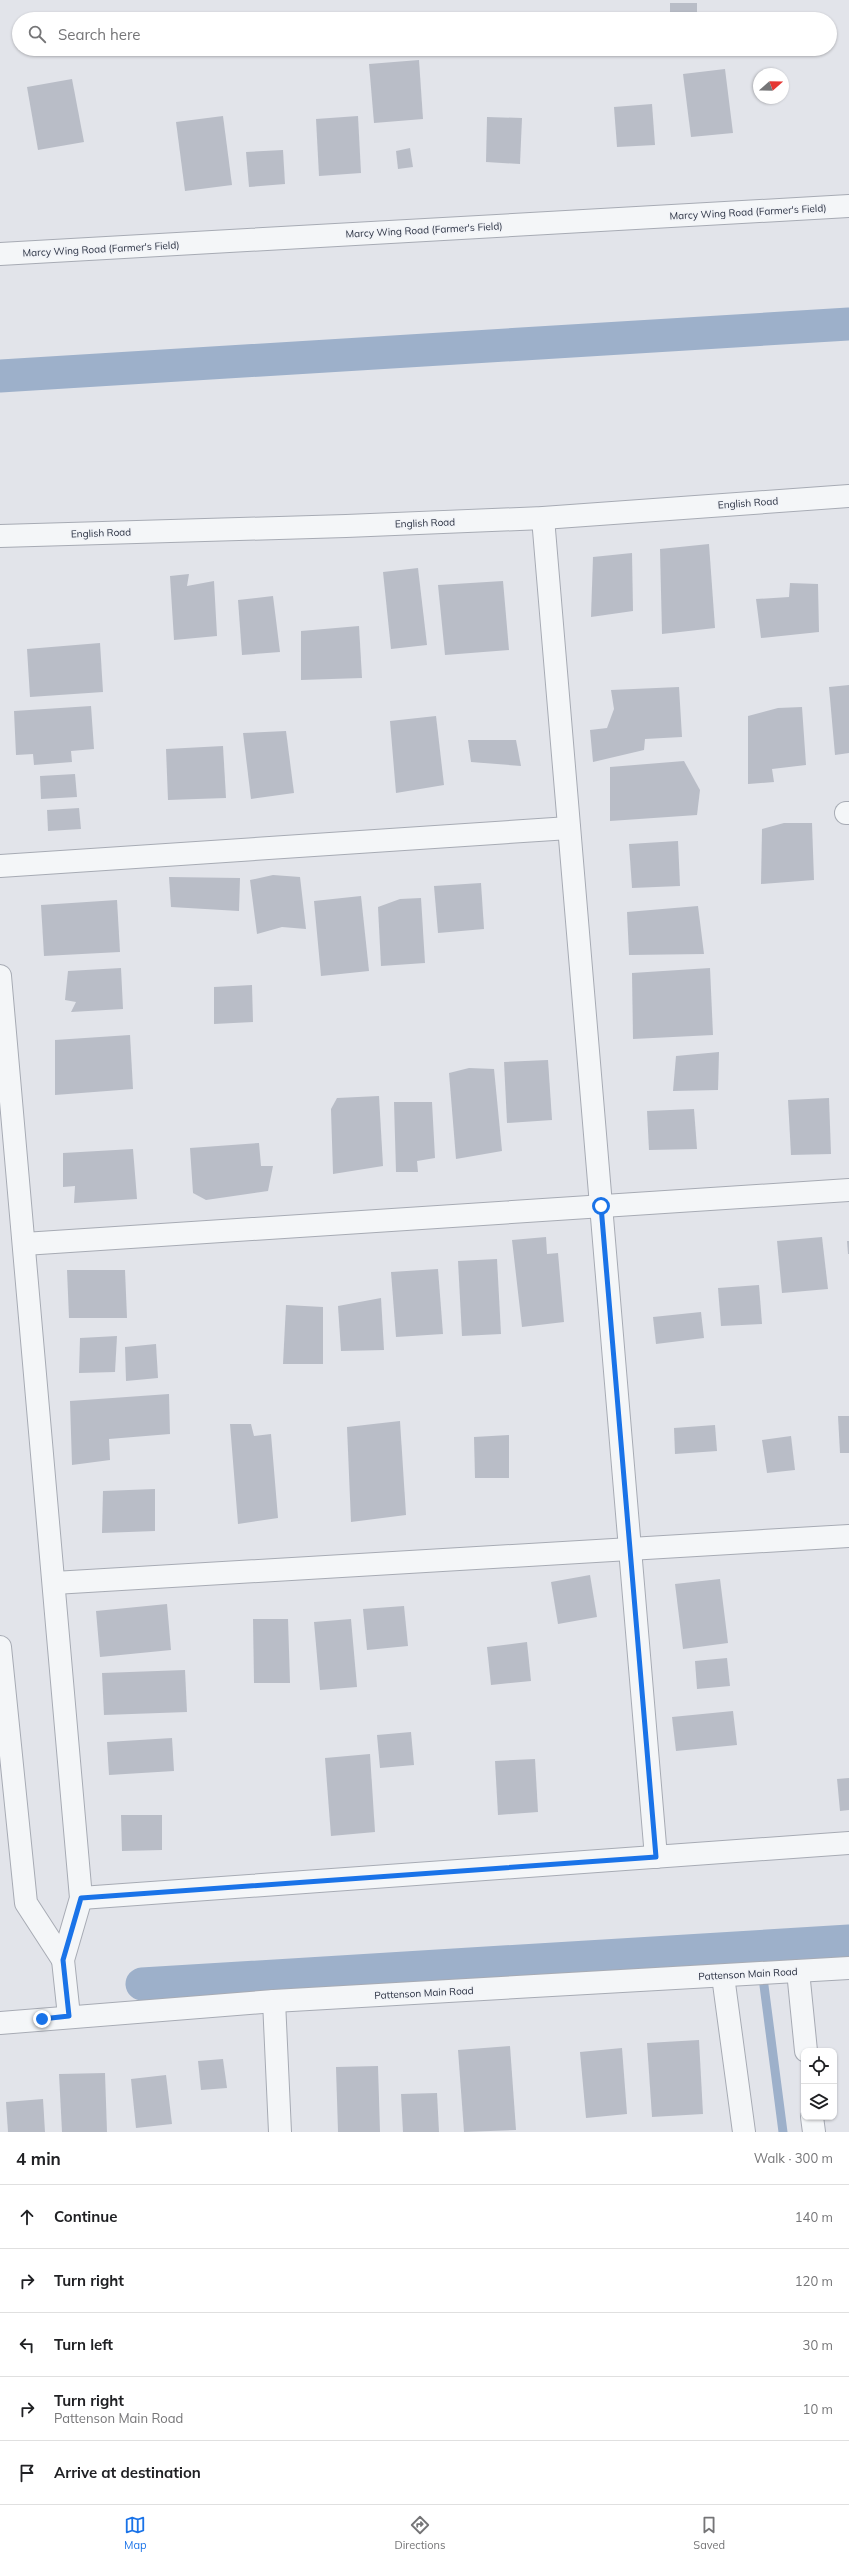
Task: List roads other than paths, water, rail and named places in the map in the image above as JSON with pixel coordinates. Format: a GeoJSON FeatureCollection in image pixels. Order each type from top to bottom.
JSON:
{"type":"FeatureCollection","features":[{"type":"Feature","properties":{"kind":"street","name":"Marcy Wing Road (Farmer's Field)"},"geometry":{"type":"LineString","coordinates":[[0,254],[849,206]]}},
{"type":"Feature","properties":{"kind":"street","name":"English Road"},"geometry":{"type":"LineString","coordinates":[[0,536],[346,526],[543,518],[849,496]]}},
{"type":"Feature","properties":{"kind":"street"},"geometry":{"type":"LineString","coordinates":[[543,518],[656,1857]]}},
{"type":"Feature","properties":{"kind":"street"},"geometry":{"type":"LineString","coordinates":[[0,866],[569,828]]}},
{"type":"Feature","properties":{"kind":"street"},"geometry":{"type":"LineString","coordinates":[[0,976],[81,1898],[63,1960],[69,2016]]}},
{"type":"Feature","properties":{"kind":"street"},"geometry":{"type":"LineString","coordinates":[[24,1244],[849,1190]]}},
{"type":"Feature","properties":{"kind":"street"},"geometry":{"type":"LineString","coordinates":[[54,1583],[849,1536]]}},
{"type":"Feature","properties":{"kind":"street"},"geometry":{"type":"LineString","coordinates":[[0,1647],[26,1904],[63,1960]]}},
{"type":"Feature","properties":{"kind":"street"},"geometry":{"type":"LineString","coordinates":[[81,1898],[849,1843]]}},
{"type":"Feature","properties":{"kind":"street","name":"Pattenson Main Road"},"geometry":{"type":"LineString","coordinates":[[0,2023],[69,2016],[274,2001],[849,1968]]}},
{"type":"Feature","properties":{"kind":"street"},"geometry":{"type":"LineString","coordinates":[[790,1971],[805,2048]]}},
{"type":"Feature","properties":{"kind":"street"},"geometry":{"type":"LineString","coordinates":[[732,1975],[744,2132]]}},
{"type":"Feature","properties":{"kind":"street"},"geometry":{"type":"LineString","coordinates":[[274,2001],[280,2132]]}},
{"type":"Feature","properties":{"kind":"street"},"geometry":{"type":"LineString","coordinates":[[812,2120],[814,2132]]}},
{"type":"Feature","properties":{"kind":"waterway"},"geometry":{"type":"LineString","coordinates":[[0,376],[849,324]]}},
{"type":"Feature","properties":{"kind":"waterway"},"geometry":{"type":"LineString","coordinates":[[142,1984],[849,1941]]}},
{"type":"Feature","properties":{"kind":"waterway"},"geometry":{"type":"LineString","coordinates":[[759,1947],[783,2132]]}}]}
